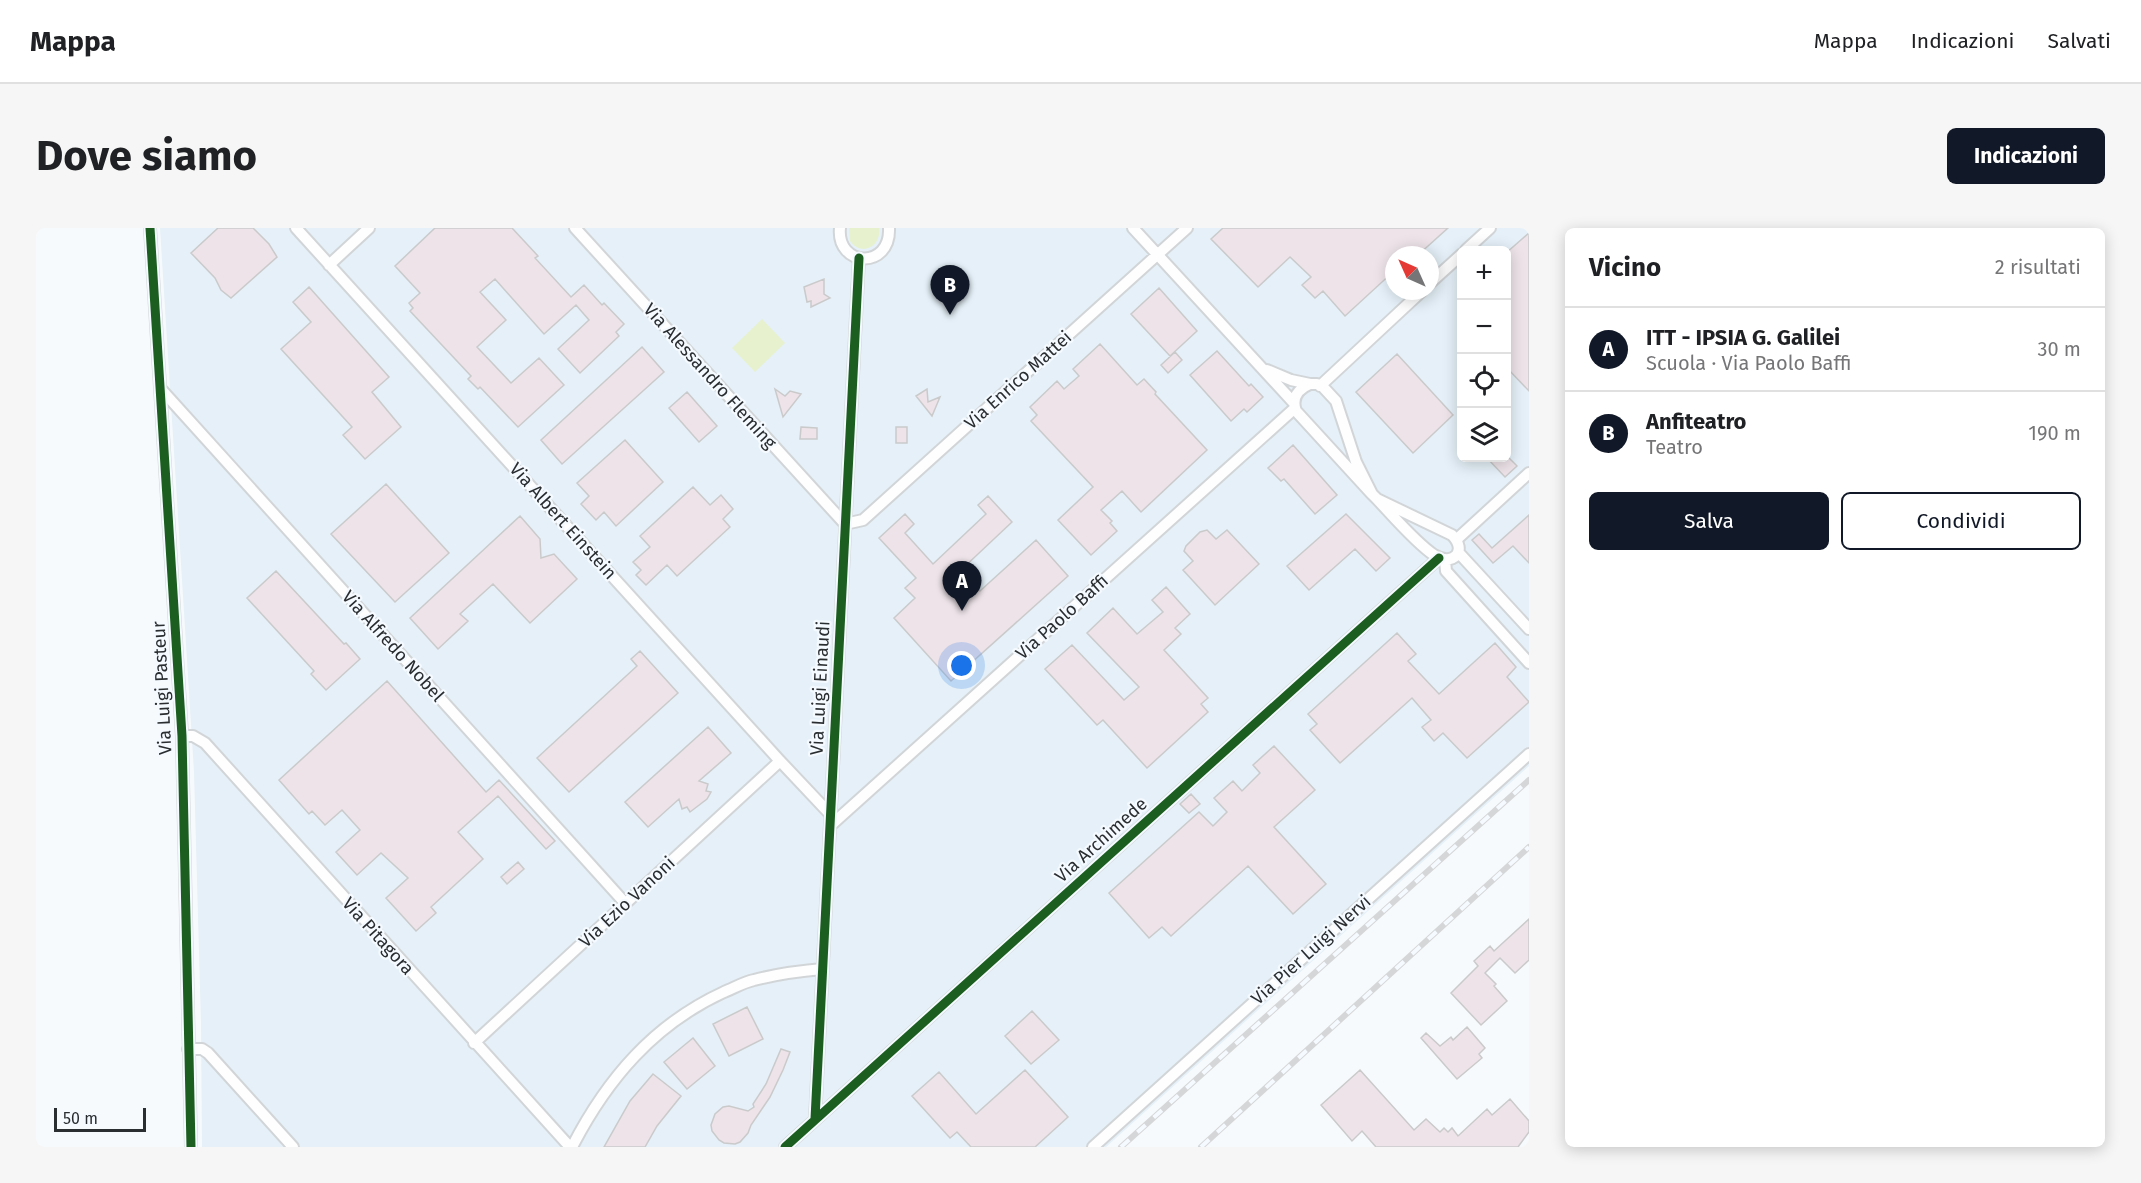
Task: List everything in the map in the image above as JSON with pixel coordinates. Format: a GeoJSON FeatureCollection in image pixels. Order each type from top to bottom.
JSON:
{"type":"FeatureCollection","features":[{"type":"Feature","properties":{"kind":"street","name":"Via Albert Einstein"},"geometry":{"type":"LineString","coordinates":[[296,228],[830,814]]}},
{"type":"Feature","properties":{"kind":"street"},"geometry":{"type":"LineString","coordinates":[[329,265],[369,228]]}},
{"type":"Feature","properties":{"kind":"street","name":"Via Alessandro Fleming"},"geometry":{"type":"LineString","coordinates":[[575,228],[845,524]]}},
{"type":"Feature","properties":{"kind":"street"},"geometry":{"type":"LineString","coordinates":[[840,228],[841,243],[846,250],[860,258],[868,258],[883,251],[890,237],[889,228]]}},
{"type":"Feature","properties":{"kind":"street"},"geometry":{"type":"LineString","coordinates":[[1133,228],[1295,405],[1374,496],[1430,552],[1442,559],[1446,571],[1529,663]]}},
{"type":"Feature","properties":{"kind":"street","name":"Via Enrico Mattei"},"geometry":{"type":"LineString","coordinates":[[845,524],[863,520],[1187,228]]}},
{"type":"Feature","properties":{"kind":"street"},"geometry":{"type":"LineString","coordinates":[[1470,246],[1490,228]]}},
{"type":"Feature","properties":{"kind":"street","name":"Via Luigi Pasteur"},"geometry":{"type":"LineString","coordinates":[[148,230],[182,736],[191,1147]]}},
{"type":"Feature","properties":{"kind":"street","name":"Via Luigi Einaudi"},"geometry":{"type":"LineString","coordinates":[[815,1119],[860,258]]}},
{"type":"Feature","properties":{"kind":"street"},"geometry":{"type":"LineString","coordinates":[[1439,275],[1457,258]]}},
{"type":"Feature","properties":{"kind":"street"},"geometry":{"type":"LineString","coordinates":[[1315,385],[1412,300]]}},
{"type":"Feature","properties":{"kind":"street"},"geometry":{"type":"LineString","coordinates":[[1257,363],[1277,375],[1315,385],[1336,401],[1356,462],[1374,496],[1447,532],[1456,540],[1458,552],[1529,629]]}},
{"type":"Feature","properties":{"kind":"street","name":"Via Paolo Baffi"},"geometry":{"type":"LineString","coordinates":[[830,826],[1295,405],[1299,391],[1315,385]]}},
{"type":"Feature","properties":{"kind":"street","name":"Via Alfredo Nobel"},"geometry":{"type":"LineString","coordinates":[[160,388],[626,903]]}},
{"type":"Feature","properties":{"kind":"street"},"geometry":{"type":"LineString","coordinates":[[1456,540],[1529,473]]}},
{"type":"Feature","properties":{"kind":"street","name":"Via Archimede"},"geometry":{"type":"LineString","coordinates":[[785,1147],[1442,559],[1453,558],[1458,552]]}},
{"type":"Feature","properties":{"kind":"street","name":"Via Pitagora"},"geometry":{"type":"LineString","coordinates":[[182,736],[193,736],[205,743],[571,1147]]}},
{"type":"Feature","properties":{"kind":"street","name":"Via Pier Luigi Nervi"},"geometry":{"type":"LineString","coordinates":[[1093,1147],[1529,754]]}},
{"type":"Feature","properties":{"kind":"street","name":"Via Ezio Vanoni"},"geometry":{"type":"LineString","coordinates":[[474,1042],[780,761]]}},
{"type":"Feature","properties":{"kind":"street"},"geometry":{"type":"LineString","coordinates":[[571,1147],[590,1112],[626,1064],[659,1032],[699,1004],[752,980],[790,972],[822,969]]}},
{"type":"Feature","properties":{"kind":"street"},"geometry":{"type":"LineString","coordinates":[[188,1049],[202,1049],[208,1053],[293,1147]]}},
{"type":"Feature","properties":{"kind":"shaded area"},"geometry":{"type":"Polygon","coordinates":[[[160,228],[1529,228],[1529,766],[1106,1147],[202,1147],[194,772],[160,228]]]}},
{"type":"Feature","properties":{"kind":"green space"},"geometry":{"type":"Polygon","coordinates":[[[849,228],[879,228],[879,235],[870,248],[860,248],[850,241],[849,228]]]}},
{"type":"Feature","properties":{"kind":"green space"},"geometry":{"type":"Polygon","coordinates":[[[762,319],[785,343],[755,372],[732,348],[762,319]]]}},
{"type":"Feature","properties":{"kind":"building"},"geometry":{"type":"Polygon","coordinates":[[[218,228],[253,228],[269,244],[277,257],[231,298],[221,290],[215,278],[191,253],[218,228]]]}},
{"type":"Feature","properties":{"kind":"building"},"geometry":{"type":"Polygon","coordinates":[[[435,228],[512,228],[538,256],[535,258],[571,297],[584,285],[624,324],[616,332],[619,336],[580,373],[558,349],[589,320],[576,305],[544,334],[495,279],[480,292],[506,320],[477,347],[511,383],[539,358],[564,385],[518,427],[480,387],[478,389],[468,379],[471,376],[410,311],[413,308],[409,303],[420,293],[395,266],[435,228]]]}},
{"type":"Feature","properties":{"kind":"building"},"geometry":{"type":"Polygon","coordinates":[[[1223,228],[1448,228],[1428,246],[1385,246],[1385,279],[1345,316],[1323,291],[1315,298],[1302,285],[1311,277],[1290,257],[1258,287],[1211,239],[1223,228]]]}},
{"type":"Feature","properties":{"kind":"building"},"geometry":{"type":"Polygon","coordinates":[[[1529,233],[1529,391],[1511,372],[1511,249],[1529,233]]]}},
{"type":"Feature","properties":{"kind":"building"},"geometry":{"type":"Polygon","coordinates":[[[824,279],[824,294],[830,298],[811,307],[811,301],[807,302],[804,287],[824,279]]]}},
{"type":"Feature","properties":{"kind":"building"},"geometry":{"type":"Polygon","coordinates":[[[309,287],[389,377],[372,392],[401,427],[365,459],[343,435],[352,427],[281,349],[311,322],[293,302],[309,287]]]}},
{"type":"Feature","properties":{"kind":"building"},"geometry":{"type":"Polygon","coordinates":[[[1159,288],[1197,331],[1170,356],[1131,314],[1159,288]]]}},
{"type":"Feature","properties":{"kind":"building"},"geometry":{"type":"Polygon","coordinates":[[[1100,344],[1137,385],[1144,379],[1207,450],[1141,512],[1122,491],[1101,510],[1112,521],[1110,523],[1117,531],[1091,555],[1058,520],[1093,487],[1031,421],[1037,415],[1030,407],[1057,381],[1064,389],[1079,376],[1073,369],[1100,344]]]}},
{"type":"Feature","properties":{"kind":"building"},"geometry":{"type":"Polygon","coordinates":[[[642,347],[664,372],[562,464],[541,440],[642,347]]]}},
{"type":"Feature","properties":{"kind":"building"},"geometry":{"type":"Polygon","coordinates":[[[1217,351],[1249,386],[1251,384],[1263,397],[1247,412],[1244,409],[1231,421],[1190,375],[1217,351]]]}},
{"type":"Feature","properties":{"kind":"building"},"geometry":{"type":"Polygon","coordinates":[[[1175,352],[1182,360],[1168,373],[1161,365],[1175,352]]]}},
{"type":"Feature","properties":{"kind":"building"},"geometry":{"type":"Polygon","coordinates":[[[1397,354],[1453,415],[1413,453],[1356,392],[1397,354]]]}},
{"type":"Feature","properties":{"kind":"building"},"geometry":{"type":"Polygon","coordinates":[[[775,389],[785,396],[790,391],[801,394],[783,417],[775,389]]]}},
{"type":"Feature","properties":{"kind":"building"},"geometry":{"type":"Polygon","coordinates":[[[927,389],[928,402],[940,397],[932,416],[916,396],[927,389]]]}},
{"type":"Feature","properties":{"kind":"building"},"geometry":{"type":"Polygon","coordinates":[[[687,392],[717,426],[699,442],[669,408],[687,392]]]}},
{"type":"Feature","properties":{"kind":"building"},"geometry":{"type":"Polygon","coordinates":[[[801,427],[817,428],[817,439],[800,439],[801,427]]]}},
{"type":"Feature","properties":{"kind":"building"},"geometry":{"type":"Polygon","coordinates":[[[896,427],[907,427],[907,443],[896,443],[896,427]]]}},
{"type":"Feature","properties":{"kind":"building"},"geometry":{"type":"Polygon","coordinates":[[[625,440],[663,482],[616,526],[604,512],[596,520],[581,504],[589,496],[577,483],[625,440]]]}},
{"type":"Feature","properties":{"kind":"building"},"geometry":{"type":"Polygon","coordinates":[[[1293,445],[1337,495],[1315,514],[1284,479],[1281,481],[1268,468],[1293,445]]]}},
{"type":"Feature","properties":{"kind":"building"},"geometry":{"type":"Polygon","coordinates":[[[1511,460],[1517,466],[1505,477],[1491,462],[1511,462],[1511,460]]]}},
{"type":"Feature","properties":{"kind":"building"},"geometry":{"type":"Polygon","coordinates":[[[386,484],[449,553],[395,602],[331,534],[386,484]]]}},
{"type":"Feature","properties":{"kind":"building"},"geometry":{"type":"Polygon","coordinates":[[[693,487],[710,505],[721,495],[733,509],[723,519],[730,527],[677,576],[667,565],[646,585],[636,575],[641,570],[633,562],[650,547],[640,536],[693,487]]]}},
{"type":"Feature","properties":{"kind":"building"},"geometry":{"type":"Polygon","coordinates":[[[988,496],[1012,522],[961,570],[980,591],[1036,540],[1068,576],[951,681],[894,618],[915,598],[905,588],[916,578],[879,538],[905,514],[914,524],[905,533],[933,564],[986,514],[978,505],[988,496]]]}},
{"type":"Feature","properties":{"kind":"building"},"geometry":{"type":"Polygon","coordinates":[[[1346,514],[1390,558],[1376,571],[1355,549],[1309,590],[1287,566],[1346,514]]]}},
{"type":"Feature","properties":{"kind":"building"},"geometry":{"type":"Polygon","coordinates":[[[1529,515],[1529,563],[1513,546],[1493,563],[1472,540],[1479,534],[1492,548],[1529,515]]]}},
{"type":"Feature","properties":{"kind":"building"},"geometry":{"type":"Polygon","coordinates":[[[520,516],[540,539],[541,558],[554,554],[577,579],[530,623],[493,584],[460,614],[468,621],[438,649],[410,618],[520,516]]]}},
{"type":"Feature","properties":{"kind":"building"},"geometry":{"type":"Polygon","coordinates":[[[1207,530],[1216,539],[1227,530],[1259,564],[1215,605],[1183,570],[1193,561],[1184,551],[1186,546],[1200,532],[1207,530]]]}},
{"type":"Feature","properties":{"kind":"building"},"geometry":{"type":"Polygon","coordinates":[[[276,571],[360,659],[326,690],[311,674],[314,671],[247,598],[276,571]]]}},
{"type":"Feature","properties":{"kind":"building"},"geometry":{"type":"Polygon","coordinates":[[[1166,587],[1190,614],[1175,628],[1181,634],[1164,650],[1208,698],[1201,704],[1208,712],[1147,768],[1103,720],[1097,725],[1045,669],[1072,645],[1124,700],[1139,687],[1087,633],[1113,608],[1137,634],[1163,612],[1152,600],[1166,587]]]}},
{"type":"Feature","properties":{"kind":"building"},"geometry":{"type":"Polygon","coordinates":[[[1397,633],[1416,654],[1408,661],[1439,694],[1495,643],[1516,667],[1507,677],[1529,702],[1467,758],[1443,733],[1434,741],[1422,727],[1431,720],[1412,698],[1340,763],[1310,730],[1317,724],[1308,714],[1397,633]]]}},
{"type":"Feature","properties":{"kind":"building"},"geometry":{"type":"Polygon","coordinates":[[[640,651],[678,693],[569,792],[537,758],[637,666],[631,659],[640,651]]]}},
{"type":"Feature","properties":{"kind":"building"},"geometry":{"type":"Polygon","coordinates":[[[387,681],[486,792],[499,780],[555,841],[546,849],[498,796],[458,832],[483,859],[431,907],[436,913],[416,931],[386,898],[408,878],[381,853],[357,875],[336,852],[360,830],[342,810],[325,825],[312,811],[309,814],[279,780],[387,681]]]}},
{"type":"Feature","properties":{"kind":"building"},"geometry":{"type":"Polygon","coordinates":[[[708,727],[731,753],[699,781],[708,784],[706,791],[711,792],[707,799],[690,812],[687,807],[682,809],[679,799],[648,827],[625,802],[708,727]]]}},
{"type":"Feature","properties":{"kind":"building"},"geometry":{"type":"Polygon","coordinates":[[[1274,746],[1315,790],[1274,827],[1326,884],[1293,914],[1248,866],[1171,936],[1162,927],[1149,938],[1109,893],[1199,812],[1213,826],[1227,812],[1214,798],[1233,781],[1242,791],[1260,773],[1253,765],[1274,746]]]}},
{"type":"Feature","properties":{"kind":"building"},"geometry":{"type":"Polygon","coordinates":[[[1191,794],[1200,804],[1189,813],[1180,804],[1191,794]]]}},
{"type":"Feature","properties":{"kind":"building"},"geometry":{"type":"Polygon","coordinates":[[[518,862],[524,869],[507,884],[501,877],[518,862]]]}},
{"type":"Feature","properties":{"kind":"building"},"geometry":{"type":"Polygon","coordinates":[[[1529,919],[1529,960],[1515,973],[1500,958],[1485,973],[1496,984],[1494,986],[1507,1001],[1481,1025],[1451,993],[1478,966],[1474,961],[1490,946],[1494,951],[1529,919]]]}},
{"type":"Feature","properties":{"kind":"building"},"geometry":{"type":"Polygon","coordinates":[[[747,1007],[763,1039],[729,1056],[713,1024],[747,1007]]]}},
{"type":"Feature","properties":{"kind":"building"},"geometry":{"type":"Polygon","coordinates":[[[1032,1011],[1059,1040],[1031,1064],[1005,1036],[1032,1011]]]}},
{"type":"Feature","properties":{"kind":"building"},"geometry":{"type":"Polygon","coordinates":[[[1467,1027],[1485,1048],[1479,1054],[1482,1058],[1457,1079],[1421,1038],[1426,1033],[1440,1046],[1451,1037],[1453,1040],[1467,1027]]]}},
{"type":"Feature","properties":{"kind":"building"},"geometry":{"type":"Polygon","coordinates":[[[693,1038],[715,1066],[687,1089],[664,1062],[693,1038]]]}},
{"type":"Feature","properties":{"kind":"building"},"geometry":{"type":"Polygon","coordinates":[[[781,1049],[790,1052],[783,1070],[748,1133],[735,1144],[719,1140],[712,1131],[711,1125],[715,1114],[723,1107],[729,1106],[748,1111],[754,1107],[753,1104],[766,1084],[781,1049]]]}},
{"type":"Feature","properties":{"kind":"building"},"geometry":{"type":"Polygon","coordinates":[[[1025,1070],[1068,1117],[1035,1147],[971,1147],[957,1132],[950,1138],[912,1096],[939,1072],[976,1114],[1025,1070]]]}},
{"type":"Feature","properties":{"kind":"building"},"geometry":{"type":"Polygon","coordinates":[[[1360,1070],[1414,1130],[1426,1119],[1440,1132],[1444,1128],[1448,1132],[1452,1128],[1458,1136],[1487,1109],[1492,1115],[1510,1099],[1529,1121],[1529,1132],[1518,1147],[1376,1147],[1362,1131],[1352,1141],[1321,1105],[1360,1070]]]}},
{"type":"Feature","properties":{"kind":"building"},"geometry":{"type":"Polygon","coordinates":[[[653,1074],[681,1096],[657,1126],[645,1147],[604,1147],[630,1101],[653,1074]]]}},
{"type":"Feature","properties":{"kind":"railway"},"geometry":{"type":"LineString","coordinates":[[1121,1147],[1529,780]]}},
{"type":"Feature","properties":{"kind":"railway"},"geometry":{"type":"LineString","coordinates":[[1201,1147],[1529,847]]}},
{"type":"Feature","properties":{"kind":"cycle path"},"geometry":{"type":"LineString","coordinates":[[150,228],[182,736],[191,1147]]}},
{"type":"Feature","properties":{"kind":"cycle path"},"geometry":{"type":"LineString","coordinates":[[815,1119],[859,258]]}},
{"type":"Feature","properties":{"kind":"cycle path"},"geometry":{"type":"LineString","coordinates":[[785,1147],[1439,558]]}},
{"type":"Feature","properties":{"kind":"place","name":"Anfiteatro"},"geometry":{"type":"Point","coordinates":[950,315]}},
{"type":"Feature","properties":{"kind":"place","name":"ITT - IPSIA G. Galilei"},"geometry":{"type":"Point","coordinates":[962,611]}}]}
